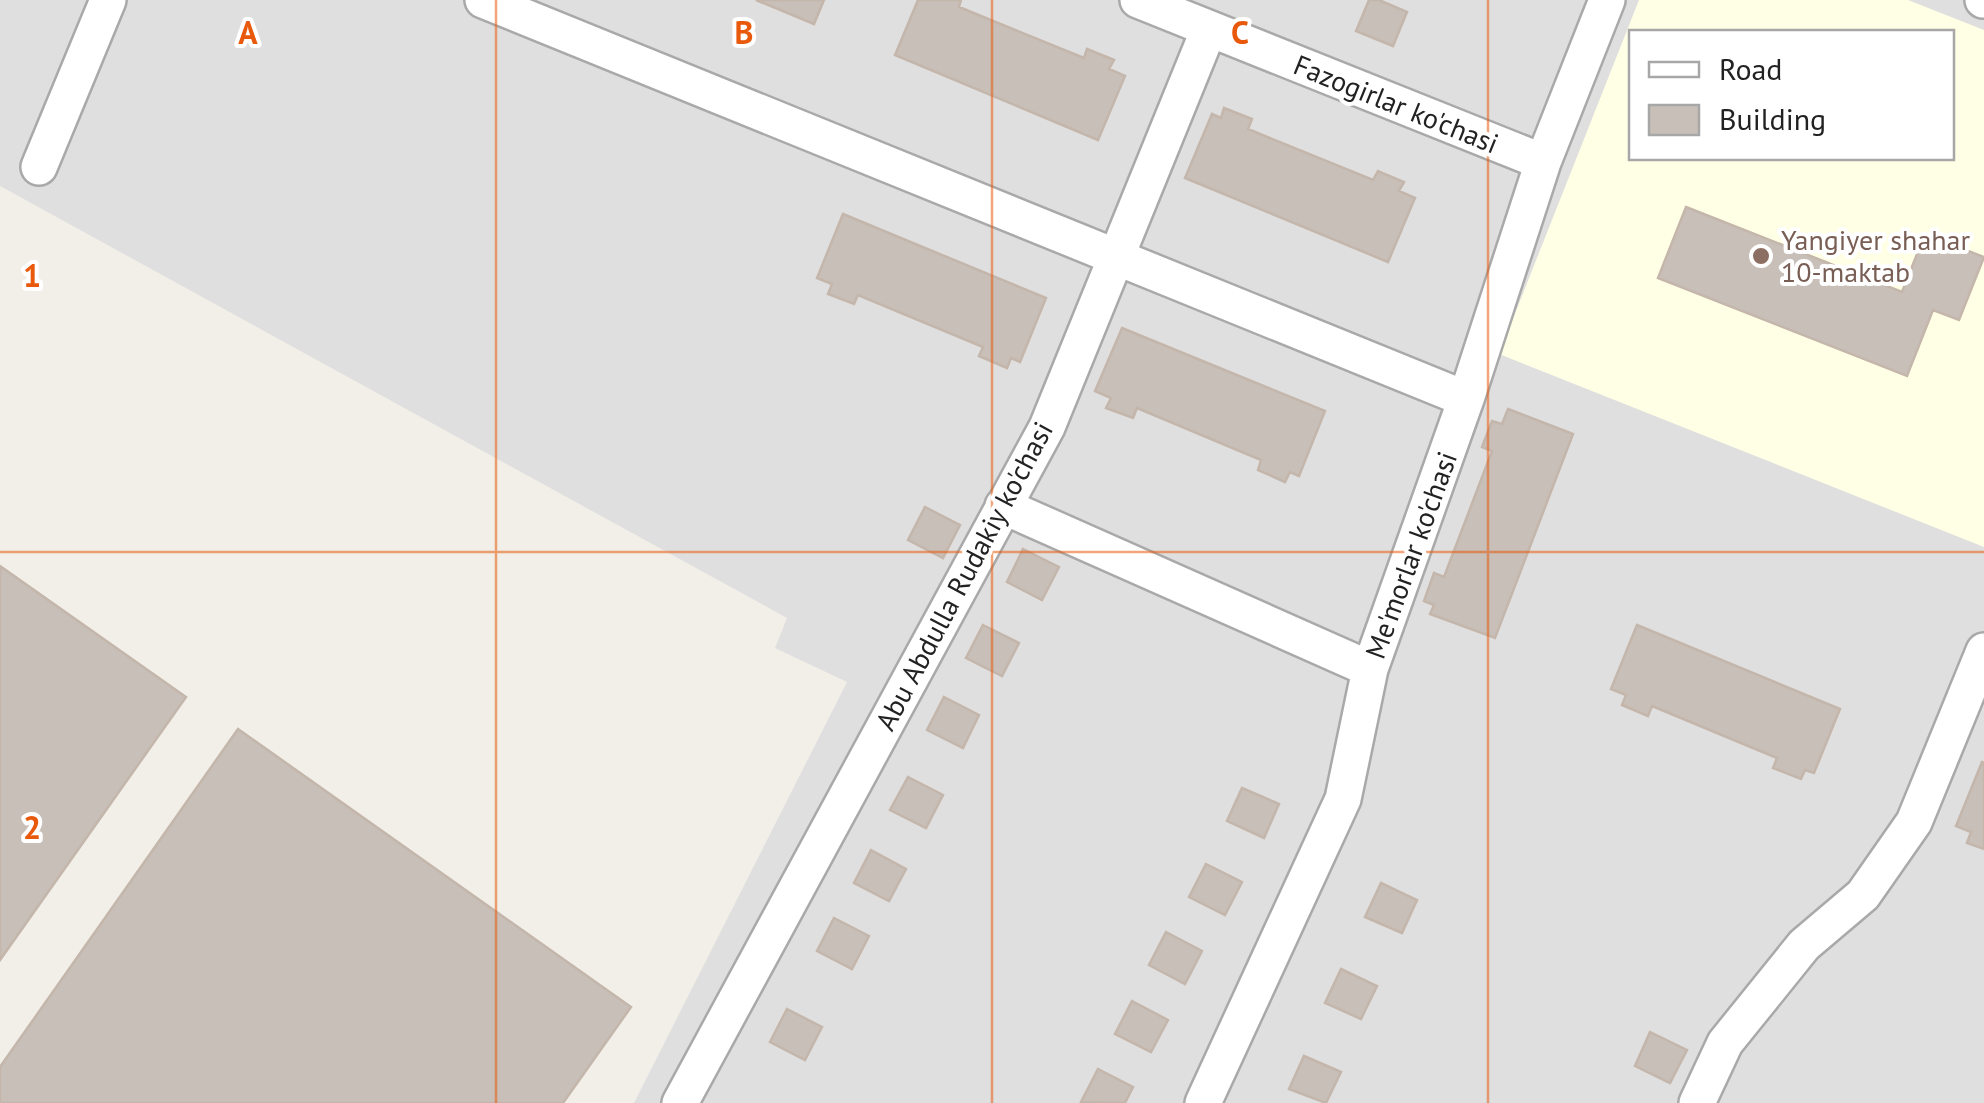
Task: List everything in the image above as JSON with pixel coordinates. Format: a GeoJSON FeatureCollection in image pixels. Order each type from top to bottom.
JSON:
{"type":"FeatureCollection","features":[{"type":"Feature","properties":{"kind":"street"},"geometry":{"type":"LineString","coordinates":[[39,167],[108,0]]}},
{"type":"Feature","properties":{"kind":"street"},"geometry":{"type":"LineString","coordinates":[[483,0],[1466,399]]}},
{"type":"Feature","properties":{"kind":"street","name":"Fazogirlar ko'chasi"},"geometry":{"type":"LineString","coordinates":[[1138,0],[1543,162]]}},
{"type":"Feature","properties":{"kind":"street","name":"Me'morlar ko'chasi"},"geometry":{"type":"LineString","coordinates":[[1202,1103],[1343,799],[1370,669],[1466,399],[1543,162],[1607,0]]}},
{"type":"Feature","properties":{"kind":"street","name":"Abu Abdulla Rudakiy ko'chasi"},"geometry":{"type":"LineString","coordinates":[[680,1103],[1047,427],[1209,29]]}},
{"type":"Feature","properties":{"kind":"street"},"geometry":{"type":"LineString","coordinates":[[1003,506],[1370,669]]}},
{"type":"Feature","properties":{"kind":"street"},"geometry":{"type":"LineString","coordinates":[[1697,1103],[1725,1043],[1804,945],[1863,894],[1914,822],[1984,651]]}},
{"type":"Feature","properties":{"kind":"shaded area"},"geometry":{"type":"Polygon","coordinates":[[[0,0],[1984,0],[1984,1103],[634,1103],[847,682],[775,648],[787,618],[0,186],[0,0]]]}},
{"type":"Feature","properties":{"kind":"shaded area","name":"Yangiyer shahar 10-maktab"},"geometry":{"type":"Polygon","coordinates":[[[1639,0],[1908,0],[1984,30],[1984,547],[1499,354],[1639,0]]]}},
{"type":"Feature","properties":{"kind":"building"},"geometry":{"type":"Polygon","coordinates":[[[756,0],[824,0],[814,24],[756,0]]]}},
{"type":"Feature","properties":{"kind":"building"},"geometry":{"type":"Polygon","coordinates":[[[918,0],[961,0],[959,7],[1084,58],[1087,49],[1114,60],[1109,69],[1125,76],[1098,140],[895,55],[918,0]]]}},
{"type":"Feature","properties":{"kind":"building"},"geometry":{"type":"Polygon","coordinates":[[[1369,0],[1379,0],[1407,12],[1393,46],[1356,31],[1369,0]]]}},
{"type":"Feature","properties":{"kind":"building"},"geometry":{"type":"Polygon","coordinates":[[[1224,108],[1252,119],[1248,129],[1373,180],[1378,171],[1404,182],[1399,191],[1415,198],[1388,262],[1185,178],[1212,114],[1221,118],[1224,108]]]}},
{"type":"Feature","properties":{"kind":"building"},"geometry":{"type":"Polygon","coordinates":[[[1686,207],[1902,292],[1925,234],[1984,257],[1959,320],[1933,310],[1907,376],[1658,278],[1686,207]]]}},
{"type":"Feature","properties":{"kind":"building"},"geometry":{"type":"Polygon","coordinates":[[[843,214],[1046,298],[1020,362],[1011,358],[1007,368],[979,356],[983,347],[858,295],[854,304],[828,294],[832,284],[817,278],[843,214]]]}},
{"type":"Feature","properties":{"kind":"building"},"geometry":{"type":"Polygon","coordinates":[[[1122,328],[1325,411],[1299,476],[1290,472],[1285,482],[1258,470],[1261,460],[1137,408],[1133,418],[1106,408],[1111,398],[1095,391],[1122,328]]]}},
{"type":"Feature","properties":{"kind":"building"},"geometry":{"type":"Polygon","coordinates":[[[1508,409],[1573,434],[1495,638],[1430,614],[1434,605],[1424,601],[1434,573],[1444,577],[1492,451],[1482,447],[1492,421],[1502,424],[1508,409]]]}},
{"type":"Feature","properties":{"kind":"building"},"geometry":{"type":"Polygon","coordinates":[[[925,507],[960,525],[943,558],[908,540],[925,507]]]}},
{"type":"Feature","properties":{"kind":"building"},"geometry":{"type":"Polygon","coordinates":[[[1023,549],[1059,567],[1042,600],[1007,582],[1023,549]]]}},
{"type":"Feature","properties":{"kind":"building"},"geometry":{"type":"Polygon","coordinates":[[[0,566],[186,697],[0,960],[0,566]]]}},
{"type":"Feature","properties":{"kind":"building"},"geometry":{"type":"Polygon","coordinates":[[[983,625],[1019,643],[1002,676],[966,658],[983,625]]]}},
{"type":"Feature","properties":{"kind":"building"},"geometry":{"type":"Polygon","coordinates":[[[1637,625],[1840,709],[1814,773],[1805,770],[1801,779],[1773,768],[1777,758],[1652,706],[1648,716],[1622,705],[1626,695],[1611,689],[1637,625]]]}},
{"type":"Feature","properties":{"kind":"building"},"geometry":{"type":"Polygon","coordinates":[[[944,697],[979,715],[963,748],[927,730],[944,697]]]}},
{"type":"Feature","properties":{"kind":"building"},"geometry":{"type":"Polygon","coordinates":[[[238,729],[631,1007],[563,1103],[0,1103],[0,1067],[238,729]]]}},
{"type":"Feature","properties":{"kind":"building"},"geometry":{"type":"Polygon","coordinates":[[[1982,762],[1984,849],[1967,843],[1971,832],[1956,826],[1982,762]]]}},
{"type":"Feature","properties":{"kind":"building"},"geometry":{"type":"Polygon","coordinates":[[[908,777],[943,795],[926,828],[890,810],[908,777]]]}},
{"type":"Feature","properties":{"kind":"building"},"geometry":{"type":"Polygon","coordinates":[[[1242,788],[1279,804],[1264,838],[1227,821],[1242,788]]]}},
{"type":"Feature","properties":{"kind":"building"},"geometry":{"type":"Polygon","coordinates":[[[871,850],[906,869],[889,901],[854,883],[871,850]]]}},
{"type":"Feature","properties":{"kind":"building"},"geometry":{"type":"Polygon","coordinates":[[[1206,864],[1242,882],[1225,915],[1189,897],[1206,864]]]}},
{"type":"Feature","properties":{"kind":"building"},"geometry":{"type":"Polygon","coordinates":[[[1381,883],[1417,900],[1402,933],[1365,917],[1381,883]]]}},
{"type":"Feature","properties":{"kind":"building"},"geometry":{"type":"Polygon","coordinates":[[[834,918],[869,936],[852,969],[817,951],[834,918]]]}},
{"type":"Feature","properties":{"kind":"building"},"geometry":{"type":"Polygon","coordinates":[[[1166,932],[1202,951],[1185,984],[1149,965],[1166,932]]]}},
{"type":"Feature","properties":{"kind":"building"},"geometry":{"type":"Polygon","coordinates":[[[1341,969],[1377,986],[1361,1019],[1325,1003],[1341,969]]]}},
{"type":"Feature","properties":{"kind":"building"},"geometry":{"type":"Polygon","coordinates":[[[1132,1001],[1168,1020],[1151,1052],[1115,1034],[1132,1001]]]}},
{"type":"Feature","properties":{"kind":"building"},"geometry":{"type":"Polygon","coordinates":[[[787,1009],[822,1027],[805,1060],[770,1042],[787,1009]]]}},
{"type":"Feature","properties":{"kind":"building"},"geometry":{"type":"Polygon","coordinates":[[[1650,1032],[1687,1050],[1670,1083],[1635,1066],[1650,1032]]]}},
{"type":"Feature","properties":{"kind":"building"},"geometry":{"type":"Polygon","coordinates":[[[1304,1056],[1341,1072],[1326,1103],[1289,1089],[1304,1056]]]}},
{"type":"Feature","properties":{"kind":"building"},"geometry":{"type":"Polygon","coordinates":[[[1098,1069],[1133,1087],[1125,1103],[1081,1102],[1098,1069]]]}},
{"type":"Feature","properties":{"kind":"place","name":"Yangiyer shahar 10-maktab"},"geometry":{"type":"Point","coordinates":[1761,256]}}]}
